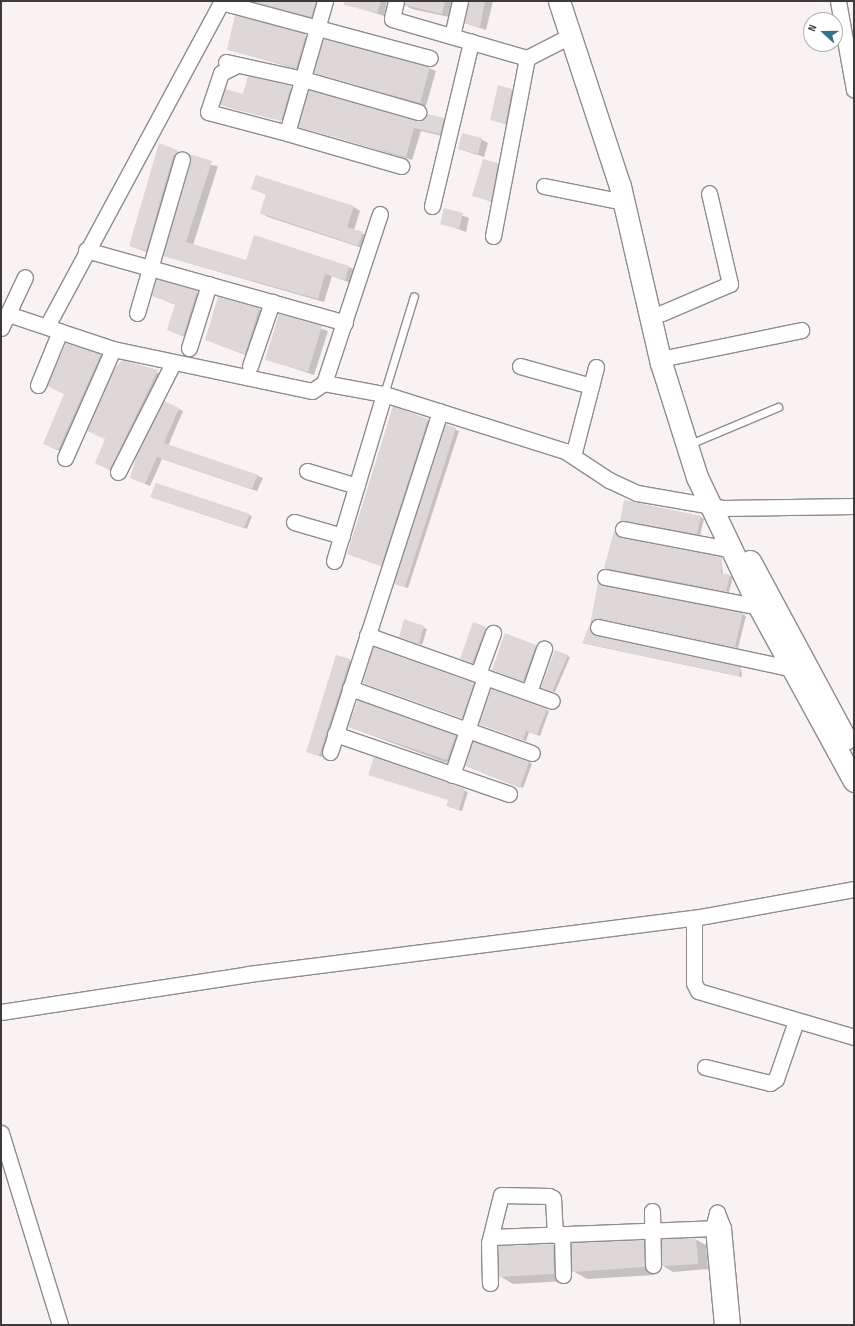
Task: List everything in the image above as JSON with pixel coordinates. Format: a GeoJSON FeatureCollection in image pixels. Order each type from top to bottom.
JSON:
{"type":"FeatureCollection","features":[{"type":"Feature","properties":{"kind":"street"},"geometry":{"type":"LineString","coordinates":[[287,133],[325,1]]}},
{"type":"Feature","properties":{"kind":"street"},"geometry":{"type":"LineString","coordinates":[[396,1],[392,19],[528,58]]}},
{"type":"Feature","properties":{"kind":"street"},"geometry":{"type":"LineString","coordinates":[[452,36],[460,1]]}},
{"type":"Feature","properties":{"kind":"street"},"geometry":{"type":"LineString","coordinates":[[838,1],[854,90]]}},
{"type":"Feature","properties":{"kind":"street"},"geometry":{"type":"LineString","coordinates":[[38,385],[50,327],[86,250],[221,2],[318,26],[430,58]]}},
{"type":"Feature","properties":{"kind":"street"},"geometry":{"type":"LineString","coordinates":[[493,236],[528,58],[568,14]]}},
{"type":"Feature","properties":{"kind":"street"},"geometry":{"type":"LineString","coordinates":[[568,14],[624,202],[661,363],[687,448],[797,663],[854,781]]}},
{"type":"Feature","properties":{"kind":"street"},"geometry":{"type":"LineString","coordinates":[[568,14],[643,227],[670,356],[729,549],[759,608],[797,663],[854,754]]}},
{"type":"Feature","properties":{"kind":"street"},"geometry":{"type":"LineString","coordinates":[[432,206],[471,42]]}},
{"type":"Feature","properties":{"kind":"street"},"geometry":{"type":"LineString","coordinates":[[400,166],[208,112],[221,73],[231,63],[303,79],[418,112]]}},
{"type":"Feature","properties":{"kind":"street"},"geometry":{"type":"LineString","coordinates":[[137,313],[182,159]]}},
{"type":"Feature","properties":{"kind":"street"},"geometry":{"type":"LineString","coordinates":[[544,186],[624,202]]}},
{"type":"Feature","properties":{"kind":"street"},"geometry":{"type":"LineString","coordinates":[[662,313],[720,291],[730,284],[709,193]]}},
{"type":"Feature","properties":{"kind":"street"},"geometry":{"type":"LineString","coordinates":[[8,314],[113,349],[294,389],[312,391],[324,383],[380,214]]}},
{"type":"Feature","properties":{"kind":"street"},"geometry":{"type":"LineString","coordinates":[[86,250],[345,323]]}},
{"type":"Feature","properties":{"kind":"street"},"geometry":{"type":"LineString","coordinates":[[1,328],[25,277]]}},
{"type":"Feature","properties":{"kind":"street"},"geometry":{"type":"LineString","coordinates":[[190,348],[209,284]]}},
{"type":"Feature","properties":{"kind":"street"},"geometry":{"type":"LineString","coordinates":[[250,366],[272,302]]}},
{"type":"Feature","properties":{"kind":"street"},"geometry":{"type":"LineString","coordinates":[[670,356],[801,330]]}},
{"type":"Feature","properties":{"kind":"street"},"geometry":{"type":"LineString","coordinates":[[65,458],[113,349]]}},
{"type":"Feature","properties":{"kind":"street"},"geometry":{"type":"LineString","coordinates":[[118,472],[172,363]]}},
{"type":"Feature","properties":{"kind":"street"},"geometry":{"type":"LineString","coordinates":[[520,366],[591,386]]}},
{"type":"Feature","properties":{"kind":"street"},"geometry":{"type":"LineString","coordinates":[[573,456],[596,367]]}},
{"type":"Feature","properties":{"kind":"street"},"geometry":{"type":"LineString","coordinates":[[324,383],[384,394],[440,411],[573,456],[609,480],[637,493],[717,507],[854,506]]}},
{"type":"Feature","properties":{"kind":"street"},"geometry":{"type":"LineString","coordinates":[[334,561],[384,394]]}},
{"type":"Feature","properties":{"kind":"street"},"geometry":{"type":"LineString","coordinates":[[330,752],[440,411]]}},
{"type":"Feature","properties":{"kind":"street"},"geometry":{"type":"LineString","coordinates":[[307,471],[357,486]]}},
{"type":"Feature","properties":{"kind":"street"},"geometry":{"type":"LineString","coordinates":[[294,522],[342,536]]}},
{"type":"Feature","properties":{"kind":"street"},"geometry":{"type":"LineString","coordinates":[[623,529],[729,549]]}},
{"type":"Feature","properties":{"kind":"street"},"geometry":{"type":"LineString","coordinates":[[605,577],[759,608]]}},
{"type":"Feature","properties":{"kind":"street"},"geometry":{"type":"LineString","coordinates":[[598,627],[797,663]]}},
{"type":"Feature","properties":{"kind":"street"},"geometry":{"type":"LineString","coordinates":[[452,775],[467,730],[493,634]]}},
{"type":"Feature","properties":{"kind":"street"},"geometry":{"type":"LineString","coordinates":[[367,635],[552,701]]}},
{"type":"Feature","properties":{"kind":"street"},"geometry":{"type":"LineString","coordinates":[[529,692],[544,649]]}},
{"type":"Feature","properties":{"kind":"street"},"geometry":{"type":"LineString","coordinates":[[350,688],[532,753]]}},
{"type":"Feature","properties":{"kind":"street"},"geometry":{"type":"LineString","coordinates":[[335,734],[509,794]]}},
{"type":"Feature","properties":{"kind":"street"},"geometry":{"type":"LineString","coordinates":[[1,1012],[248,974],[694,918],[854,889]]}},
{"type":"Feature","properties":{"kind":"street"},"geometry":{"type":"LineString","coordinates":[[694,918],[694,983],[698,991],[854,1037]]}},
{"type":"Feature","properties":{"kind":"street"},"geometry":{"type":"LineString","coordinates":[[705,1067],[770,1083],[776,1079],[796,1021]]}},
{"type":"Feature","properties":{"kind":"street"},"geometry":{"type":"LineString","coordinates":[[1,1133],[60,1325]]}},
{"type":"Feature","properties":{"kind":"street"},"geometry":{"type":"LineString","coordinates":[[490,1283],[489,1243],[492,1237],[501,1195],[506,1193],[553,1198],[563,1275]]}},
{"type":"Feature","properties":{"kind":"street"},"geometry":{"type":"LineString","coordinates":[[652,1211],[653,1265]]}},
{"type":"Feature","properties":{"kind":"street"},"geometry":{"type":"LineString","coordinates":[[722,1325],[713,1228],[716,1213],[723,1228],[732,1325]]}},
{"type":"Feature","properties":{"kind":"street"},"geometry":{"type":"LineString","coordinates":[[492,1237],[713,1228]]}},
{"type":"Feature","properties":{"kind":"lane"},"geometry":{"type":"LineString","coordinates":[[384,394],[414,296]]}},
{"type":"Feature","properties":{"kind":"lane"},"geometry":{"type":"LineString","coordinates":[[697,441],[778,407]]}},
{"type":"Feature","properties":{"kind":"building"},"geometry":{"type":"Polygon","coordinates":[[[252,1],[316,1],[311,17],[252,1]]]}},
{"type":"Feature","properties":{"kind":"building"},"geometry":{"type":"Polygon","coordinates":[[[344,1],[381,1],[377,13],[344,5],[344,1]]]}},
{"type":"Feature","properties":{"kind":"building"},"geometry":{"type":"Polygon","coordinates":[[[405,1],[445,1],[442,14],[404,5],[405,1]]]}},
{"type":"Feature","properties":{"kind":"building"},"geometry":{"type":"Polygon","coordinates":[[[469,1],[485,1],[480,27],[464,23],[469,1]]]}},
{"type":"Feature","properties":{"kind":"building"},"geometry":{"type":"Polygon","coordinates":[[[235,15],[306,34],[296,68],[227,50],[235,15]]]}},
{"type":"Feature","properties":{"kind":"building"},"geometry":{"type":"Polygon","coordinates":[[[323,39],[430,67],[420,103],[314,73],[323,39]]]}},
{"type":"Feature","properties":{"kind":"building"},"geometry":{"type":"Polygon","coordinates":[[[248,76],[291,86],[281,121],[220,105],[225,89],[243,94],[248,76]]]}},
{"type":"Feature","properties":{"kind":"building"},"geometry":{"type":"Polygon","coordinates":[[[498,85],[512,89],[505,124],[490,120],[498,85]]]}},
{"type":"Feature","properties":{"kind":"building"},"geometry":{"type":"Polygon","coordinates":[[[309,90],[416,121],[427,114],[444,118],[440,134],[414,128],[406,157],[298,127],[309,90]]]}},
{"type":"Feature","properties":{"kind":"building"},"geometry":{"type":"Polygon","coordinates":[[[462,133],[482,138],[478,154],[458,149],[462,133]]]}},
{"type":"Feature","properties":{"kind":"building"},"geometry":{"type":"Polygon","coordinates":[[[159,143],[179,151],[173,156],[146,251],[129,246],[159,143]]]}},
{"type":"Feature","properties":{"kind":"building"},"geometry":{"type":"Polygon","coordinates":[[[189,154],[212,161],[186,242],[246,260],[254,235],[349,266],[345,280],[325,274],[318,299],[163,256],[191,162],[189,154]]]}},
{"type":"Feature","properties":{"kind":"building"},"geometry":{"type":"Polygon","coordinates":[[[483,159],[498,163],[491,201],[472,196],[483,159]]]}},
{"type":"Feature","properties":{"kind":"building"},"geometry":{"type":"Polygon","coordinates":[[[256,175],[354,206],[347,227],[363,232],[358,246],[260,213],[266,194],[251,189],[256,175]]]}},
{"type":"Feature","properties":{"kind":"building"},"geometry":{"type":"Polygon","coordinates":[[[444,208],[463,213],[459,229],[440,224],[444,208]]]}},
{"type":"Feature","properties":{"kind":"building"},"geometry":{"type":"Polygon","coordinates":[[[157,279],[197,291],[183,336],[167,330],[175,304],[152,296],[157,279]]]}},
{"type":"Feature","properties":{"kind":"building"},"geometry":{"type":"Polygon","coordinates":[[[218,297],[259,308],[245,354],[205,340],[218,297]]]}},
{"type":"Feature","properties":{"kind":"building"},"geometry":{"type":"Polygon","coordinates":[[[279,314],[322,326],[308,372],[265,360],[279,314]]]}},
{"type":"Feature","properties":{"kind":"building"},"geometry":{"type":"Polygon","coordinates":[[[66,343],[101,354],[58,450],[43,444],[64,394],[47,386],[66,343]]]}},
{"type":"Feature","properties":{"kind":"building"},"geometry":{"type":"Polygon","coordinates":[[[122,360],[158,370],[110,470],[95,463],[105,439],[87,431],[114,369],[122,360]]]}},
{"type":"Feature","properties":{"kind":"building"},"geometry":{"type":"Polygon","coordinates":[[[164,401],[179,408],[164,443],[258,475],[252,489],[157,457],[145,484],[130,478],[138,451],[164,401]]]}},
{"type":"Feature","properties":{"kind":"building"},"geometry":{"type":"Polygon","coordinates":[[[393,406],[428,419],[381,566],[347,554],[393,406]]]}},
{"type":"Feature","properties":{"kind":"building"},"geometry":{"type":"Polygon","coordinates":[[[445,424],[456,428],[405,587],[394,584],[445,424]]]}},
{"type":"Feature","properties":{"kind":"building"},"geometry":{"type":"Polygon","coordinates":[[[156,483],[250,514],[244,528],[150,497],[156,483]]]}},
{"type":"Feature","properties":{"kind":"building"},"geometry":{"type":"Polygon","coordinates":[[[624,500],[701,516],[697,534],[620,521],[624,500]]]}},
{"type":"Feature","properties":{"kind":"building"},"geometry":{"type":"Polygon","coordinates":[[[614,531],[621,538],[722,557],[721,573],[730,575],[726,591],[604,568],[614,531]]]}},
{"type":"Feature","properties":{"kind":"building"},"geometry":{"type":"Polygon","coordinates":[[[598,583],[743,613],[735,647],[600,618],[590,624],[598,583]]]}},
{"type":"Feature","properties":{"kind":"building"},"geometry":{"type":"Polygon","coordinates":[[[404,619],[424,626],[419,644],[399,637],[404,619]]]}},
{"type":"Feature","properties":{"kind":"building"},"geometry":{"type":"Polygon","coordinates":[[[473,622],[486,627],[472,663],[460,659],[473,622]]]}},
{"type":"Feature","properties":{"kind":"building"},"geometry":{"type":"Polygon","coordinates":[[[589,626],[596,636],[741,667],[739,676],[582,643],[589,626]]]}},
{"type":"Feature","properties":{"kind":"building"},"geometry":{"type":"Polygon","coordinates":[[[505,633],[536,645],[523,681],[492,670],[505,633]]]}},
{"type":"Feature","properties":{"kind":"building"},"geometry":{"type":"Polygon","coordinates":[[[373,647],[474,683],[462,718],[363,683],[373,647]]]}},
{"type":"Feature","properties":{"kind":"building"},"geometry":{"type":"Polygon","coordinates":[[[555,650],[568,655],[552,692],[541,688],[555,650]]]}},
{"type":"Feature","properties":{"kind":"building"},"geometry":{"type":"Polygon","coordinates":[[[336,655],[350,659],[319,756],[306,752],[336,655]]]}},
{"type":"Feature","properties":{"kind":"building"},"geometry":{"type":"Polygon","coordinates":[[[491,689],[547,709],[537,735],[526,731],[523,740],[479,724],[491,689]]]}},
{"type":"Feature","properties":{"kind":"building"},"geometry":{"type":"Polygon","coordinates":[[[358,700],[456,735],[447,760],[348,727],[358,700]]]}},
{"type":"Feature","properties":{"kind":"building"},"geometry":{"type":"Polygon","coordinates":[[[473,741],[529,762],[520,788],[465,766],[473,741]]]}},
{"type":"Feature","properties":{"kind":"building"},"geometry":{"type":"Polygon","coordinates":[[[374,757],[465,789],[459,810],[446,806],[448,800],[368,775],[374,757]]]}},
{"type":"Feature","properties":{"kind":"building"},"geometry":{"type":"Polygon","coordinates":[[[696,1238],[698,1264],[662,1266],[662,1239],[696,1238]]]}},
{"type":"Feature","properties":{"kind":"building"},"geometry":{"type":"Polygon","coordinates":[[[644,1240],[645,1267],[572,1272],[571,1243],[644,1240]]]}},
{"type":"Feature","properties":{"kind":"building"},"geometry":{"type":"Polygon","coordinates":[[[553,1244],[554,1274],[499,1277],[498,1246],[553,1244]]]}}]}
